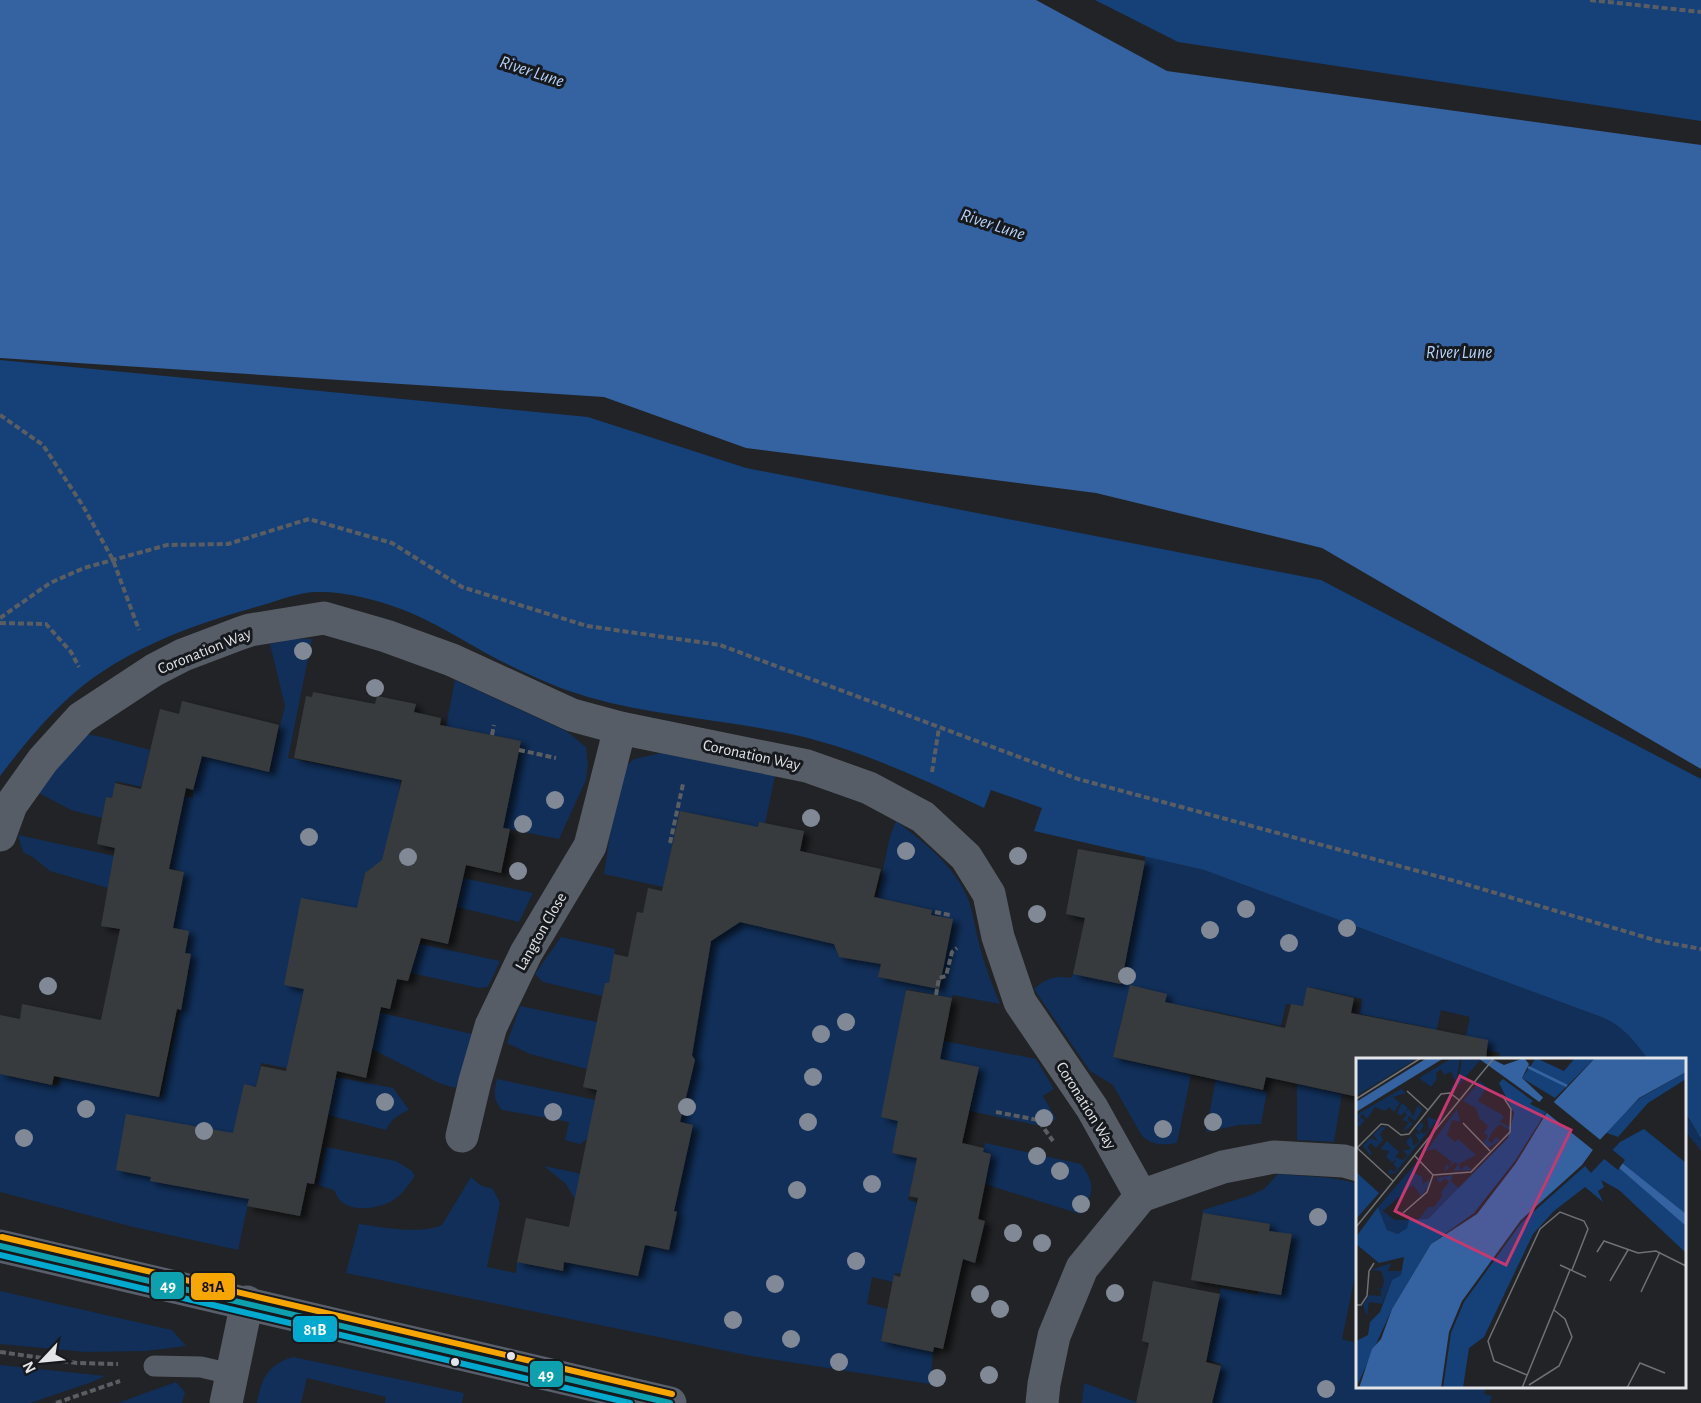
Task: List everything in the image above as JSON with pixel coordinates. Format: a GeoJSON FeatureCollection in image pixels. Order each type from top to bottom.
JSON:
{"type":"FeatureCollection","features":[{"type":"Feature","properties":{"kind":"street","name":"Coronation Way"},"geometry":{"type":"LineString","coordinates":[[0,835],[11,805],[43,760],[81,718],[100,705],[154,670],[183,656],[250,630],[324,618],[386,636],[452,660],[572,715],[620,728],[807,766],[868,788],[923,817],[966,857],[989,894],[998,937],[1020,1002],[1092,1108],[1141,1196]]}},
{"type":"Feature","properties":{"kind":"street","name":"Langton Close"},"geometry":{"type":"LineString","coordinates":[[462,1136],[491,1026],[525,953],[590,846],[620,728]]}},
{"type":"Feature","properties":{"kind":"street"},"geometry":{"type":"LineString","coordinates":[[1042,1403],[1054,1336],[1082,1268],[1141,1196],[1223,1167],[1274,1157],[1344,1161],[1356,1164]]}},
{"type":"Feature","properties":{"kind":"street"},"geometry":{"type":"LineString","coordinates":[[0,1246],[247,1302],[491,1363],[670,1403]]}},
{"type":"Feature","properties":{"kind":"street"},"geometry":{"type":"LineString","coordinates":[[228,1388],[247,1302]]}},
{"type":"Feature","properties":{"kind":"lane"},"geometry":{"type":"LineString","coordinates":[[154,1366],[201,1367],[228,1388]]}},
{"type":"Feature","properties":{"kind":"path"},"geometry":{"type":"LineString","coordinates":[[1590,0],[1701,12]]}},
{"type":"Feature","properties":{"kind":"path"},"geometry":{"type":"LineString","coordinates":[[0,415],[44,445],[83,506],[112,560],[154,670]]}},
{"type":"Feature","properties":{"kind":"path"},"geometry":{"type":"LineString","coordinates":[[0,621],[50,583],[84,568],[167,545],[228,544],[309,519],[392,543],[462,587],[587,626],[720,645],[1078,779],[1455,881],[1658,941],[1701,949]]}},
{"type":"Feature","properties":{"kind":"path"},"geometry":{"type":"LineString","coordinates":[[0,621],[46,624],[71,652],[100,705]]}},
{"type":"Feature","properties":{"kind":"path"},"geometry":{"type":"LineString","coordinates":[[670,843],[685,777]]}},
{"type":"Feature","properties":{"kind":"path"},"geometry":{"type":"LineString","coordinates":[[936,995],[939,978],[946,976],[952,952],[957,950],[958,939]]}},
{"type":"Feature","properties":{"kind":"path"},"geometry":{"type":"LineString","coordinates":[[996,1112],[1038,1120],[1053,1141]]}},
{"type":"Feature","properties":{"kind":"path"},"geometry":{"type":"LineString","coordinates":[[0,1352],[77,1363],[154,1366]]}},
{"type":"Feature","properties":{"kind":"path"},"geometry":{"type":"LineString","coordinates":[[56,1403],[107,1386],[154,1366]]}},
{"type":"Feature","properties":{"kind":"shaded area"},"geometry":{"type":"Polygon","coordinates":[[[1095,0],[1701,0],[1701,121],[1178,42],[1095,0]]]}},
{"type":"Feature","properties":{"kind":"shaded area"},"geometry":{"type":"Polygon","coordinates":[[[0,360],[588,417],[746,468],[1321,580],[1701,779],[1701,1139],[1686,1114],[1686,1058],[1647,1058],[1623,1030],[1604,1018],[1204,870],[1034,831],[1042,808],[991,790],[984,808],[885,764],[834,745],[781,732],[660,713],[576,693],[493,657],[413,614],[362,597],[331,592],[299,594],[216,619],[148,646],[105,670],[73,694],[40,727],[0,776],[0,360]]]}},
{"type":"Feature","properties":{"kind":"shaded area"},"geometry":{"type":"Polygon","coordinates":[[[292,639],[312,639],[288,758],[401,779],[397,801],[508,803],[521,741],[461,729],[445,732],[455,680],[566,731],[586,747],[588,765],[586,780],[559,839],[465,820],[374,866],[365,873],[362,884],[368,893],[337,1004],[302,996],[287,1068],[261,1063],[256,1087],[244,1085],[235,1128],[249,1199],[238,1250],[133,1227],[0,1192],[0,1074],[52,1085],[59,1085],[60,1078],[63,1077],[161,1097],[189,969],[183,967],[173,928],[184,872],[170,868],[184,796],[193,798],[203,753],[269,771],[285,706],[270,644],[292,639]]]}},
{"type":"Feature","properties":{"kind":"shaded area"},"geometry":{"type":"Polygon","coordinates":[[[86,734],[150,750],[141,787],[116,781],[112,798],[106,797],[102,818],[71,810],[35,791],[86,734]]]}},
{"type":"Feature","properties":{"kind":"shaded area"},"geometry":{"type":"Polygon","coordinates":[[[661,753],[775,776],[765,823],[759,822],[757,831],[734,822],[680,811],[663,887],[604,874],[615,802],[626,766],[634,759],[661,753]]]}},
{"type":"Feature","properties":{"kind":"shaded area"},"geometry":{"type":"Polygon","coordinates":[[[896,821],[925,844],[958,879],[967,896],[983,959],[1000,1004],[906,989],[898,1032],[1036,1059],[1054,1089],[1043,1096],[1056,1119],[1036,1125],[970,1111],[978,1067],[935,1058],[892,1153],[917,1158],[908,1200],[917,1202],[901,1274],[895,1273],[893,1282],[872,1277],[867,1304],[887,1309],[881,1341],[933,1352],[930,1384],[751,1356],[346,1273],[359,1224],[412,1230],[442,1225],[471,1177],[480,1185],[493,1189],[500,1203],[487,1267],[516,1273],[517,1262],[562,1271],[564,1262],[638,1276],[645,1245],[669,1250],[677,1212],[652,1207],[693,1125],[664,1119],[684,1074],[693,1070],[695,1060],[689,1052],[705,976],[705,930],[733,918],[839,930],[835,947],[840,957],[849,959],[859,952],[883,958],[878,977],[907,983],[952,919],[931,915],[932,910],[877,898],[890,836],[896,821]]]}},
{"type":"Feature","properties":{"kind":"shaded area"},"geometry":{"type":"Polygon","coordinates":[[[18,835],[119,857],[108,888],[50,871],[23,852],[18,835]]]}},
{"type":"Feature","properties":{"kind":"shaded area"},"geometry":{"type":"Polygon","coordinates":[[[1145,856],[1204,870],[1604,1018],[1623,1030],[1647,1058],[1499,1058],[1500,1053],[1464,1045],[1470,1017],[1441,1010],[1435,1037],[1429,1028],[1360,1014],[1362,999],[1308,987],[1303,1006],[1286,1004],[1281,1026],[1206,1010],[1126,1003],[1113,1057],[1191,1075],[1177,1143],[1150,1142],[1142,1136],[1113,1085],[1090,1071],[1034,989],[1051,978],[1071,978],[1145,861],[1145,856]]]}},
{"type":"Feature","properties":{"kind":"shaded area"},"geometry":{"type":"Polygon","coordinates":[[[463,878],[533,893],[519,922],[457,907],[463,878]]]}},
{"type":"Feature","properties":{"kind":"shaded area"},"geometry":{"type":"Polygon","coordinates":[[[561,937],[615,949],[609,983],[605,983],[602,996],[543,982],[535,974],[561,937]]]}},
{"type":"Feature","properties":{"kind":"shaded area"},"geometry":{"type":"Polygon","coordinates":[[[416,943],[500,961],[488,987],[479,988],[411,973],[416,943]]]}},
{"type":"Feature","properties":{"kind":"shaded area"},"geometry":{"type":"Polygon","coordinates":[[[520,1006],[597,1022],[587,1069],[530,1054],[507,1043],[520,1006]]]}},
{"type":"Feature","properties":{"kind":"shaded area"},"geometry":{"type":"Polygon","coordinates":[[[369,1010],[472,1034],[460,1079],[455,1088],[439,1083],[372,1049],[369,1010]]]}},
{"type":"Feature","properties":{"kind":"shaded area"},"geometry":{"type":"Polygon","coordinates":[[[1218,1067],[1233,1071],[1231,1083],[1267,1092],[1261,1124],[1239,1125],[1206,1132],[1218,1067]]]}},
{"type":"Feature","properties":{"kind":"shaded area"},"geometry":{"type":"Polygon","coordinates":[[[331,1076],[393,1088],[409,1110],[395,1118],[386,1130],[328,1115],[331,1076]]]}},
{"type":"Feature","properties":{"kind":"shaded area"},"geometry":{"type":"Polygon","coordinates":[[[497,1079],[600,1101],[588,1138],[580,1144],[565,1140],[569,1122],[502,1110],[495,1095],[497,1079]]]}},
{"type":"Feature","properties":{"kind":"shaded area"},"geometry":{"type":"Polygon","coordinates":[[[1297,1084],[1342,1094],[1334,1142],[1297,1140],[1297,1084]]]}},
{"type":"Feature","properties":{"kind":"shaded area"},"geometry":{"type":"Polygon","coordinates":[[[1686,1115],[1701,1139],[1701,1151],[1686,1132],[1686,1115]]]}},
{"type":"Feature","properties":{"kind":"shaded area"},"geometry":{"type":"Polygon","coordinates":[[[985,1143],[1081,1164],[1089,1178],[1091,1189],[1080,1214],[985,1184],[991,1154],[983,1152],[985,1143]]]}},
{"type":"Feature","properties":{"kind":"shaded area"},"geometry":{"type":"Polygon","coordinates":[[[326,1147],[396,1161],[412,1171],[415,1176],[404,1191],[391,1201],[377,1207],[354,1207],[342,1202],[334,1190],[318,1185],[326,1147]]]}},
{"type":"Feature","properties":{"kind":"shaded area"},"geometry":{"type":"Polygon","coordinates":[[[544,1166],[601,1178],[567,1235],[576,1201],[566,1184],[544,1166]]]}},
{"type":"Feature","properties":{"kind":"shaded area"},"geometry":{"type":"Polygon","coordinates":[[[1278,1174],[1331,1178],[1356,1183],[1356,1271],[1342,1339],[1356,1343],[1356,1388],[1486,1388],[1484,1394],[1492,1396],[1490,1403],[1212,1403],[1221,1364],[1207,1360],[1221,1288],[1258,1295],[1266,1256],[1288,1259],[1292,1235],[1269,1231],[1270,1224],[1203,1213],[1203,1210],[1264,1189],[1278,1174]]]}},
{"type":"Feature","properties":{"kind":"shaded area"},"geometry":{"type":"Polygon","coordinates":[[[0,1291],[172,1330],[186,1346],[146,1351],[86,1352],[0,1344],[0,1291]]]}},
{"type":"Feature","properties":{"kind":"shaded area"},"geometry":{"type":"Polygon","coordinates":[[[293,1357],[464,1393],[462,1403],[385,1403],[386,1397],[307,1378],[301,1403],[257,1403],[267,1374],[277,1364],[293,1357]]]}},
{"type":"Feature","properties":{"kind":"shaded area"},"geometry":{"type":"Polygon","coordinates":[[[0,1365],[105,1376],[30,1403],[0,1403],[0,1365]]]}},
{"type":"Feature","properties":{"kind":"shaded area"},"geometry":{"type":"Polygon","coordinates":[[[176,1382],[185,1392],[182,1403],[118,1403],[176,1382]]]}},
{"type":"Feature","properties":{"kind":"shaded area"},"geometry":{"type":"Polygon","coordinates":[[[1084,1383],[1136,1402],[1136,1403],[1082,1403],[1084,1383]]]}},
{"type":"Feature","properties":{"kind":"water","name":"River Lune"},"geometry":{"type":"Polygon","coordinates":[[[0,0],[1036,0],[1167,71],[1701,145],[1701,769],[1322,548],[1096,493],[746,448],[604,397],[0,358],[0,0]]]}},
{"type":"Feature","properties":{"kind":"building"},"geometry":{"type":"Polygon","coordinates":[[[313,692],[375,704],[377,696],[416,704],[414,712],[441,718],[440,725],[521,741],[503,828],[510,829],[501,873],[466,865],[448,944],[421,938],[408,981],[397,979],[390,1009],[381,1007],[366,1078],[337,1071],[314,1184],[307,1183],[300,1216],[247,1206],[249,1199],[150,1181],[151,1177],[116,1170],[126,1114],[233,1133],[244,1084],[256,1087],[261,1066],[286,1071],[304,989],[284,985],[301,898],[357,908],[365,873],[382,860],[402,780],[294,758],[306,696],[312,697],[313,692]]]}},
{"type":"Feature","properties":{"kind":"building"},"geometry":{"type":"Polygon","coordinates":[[[182,701],[279,725],[269,772],[202,756],[193,790],[186,788],[169,869],[184,872],[173,928],[189,931],[185,953],[191,954],[181,1010],[177,1009],[159,1097],[54,1076],[52,1085],[0,1074],[0,1015],[20,1019],[22,1004],[101,1020],[120,929],[101,926],[115,848],[97,844],[106,797],[112,798],[115,783],[141,789],[160,709],[179,714],[182,701]]]}},
{"type":"Feature","properties":{"kind":"building"},"geometry":{"type":"Polygon","coordinates":[[[680,811],[758,827],[759,822],[804,831],[800,851],[881,869],[874,897],[932,910],[931,915],[953,919],[939,989],[878,977],[881,964],[839,957],[834,944],[740,922],[711,941],[692,1055],[695,1060],[680,1122],[693,1125],[674,1211],[677,1212],[669,1250],[645,1245],[638,1276],[564,1262],[563,1271],[517,1262],[526,1218],[569,1227],[597,1090],[583,1087],[605,983],[609,983],[614,954],[628,957],[637,912],[643,913],[648,888],[662,891],[680,811]]]}},
{"type":"Feature","properties":{"kind":"building"},"geometry":{"type":"Polygon","coordinates":[[[1078,849],[1145,861],[1121,984],[1073,974],[1085,918],[1066,914],[1078,849]]]}},
{"type":"Feature","properties":{"kind":"building"},"geometry":{"type":"Polygon","coordinates":[[[1130,985],[1167,994],[1165,1002],[1285,1028],[1291,1004],[1303,1006],[1307,987],[1354,998],[1351,1013],[1488,1040],[1486,1058],[1356,1058],[1356,1097],[1266,1077],[1263,1090],[1113,1057],[1130,985]]]}},
{"type":"Feature","properties":{"kind":"building"},"geometry":{"type":"Polygon","coordinates":[[[906,990],[952,998],[940,1059],[979,1067],[962,1143],[984,1148],[983,1152],[991,1154],[978,1219],[985,1221],[975,1263],[963,1259],[943,1349],[934,1347],[933,1352],[881,1341],[894,1275],[900,1277],[918,1198],[909,1196],[917,1158],[892,1153],[898,1121],[881,1117],[906,990]]]}},
{"type":"Feature","properties":{"kind":"building"},"geometry":{"type":"Polygon","coordinates":[[[1203,1213],[1270,1224],[1269,1231],[1292,1234],[1281,1295],[1191,1280],[1203,1213]]]}},
{"type":"Feature","properties":{"kind":"building"},"geometry":{"type":"Polygon","coordinates":[[[1153,1281],[1220,1294],[1206,1362],[1221,1366],[1212,1403],[1136,1403],[1149,1343],[1142,1341],[1153,1281]]]}},
{"type":"Feature","properties":{"kind":"transit line","name":"81A"},"geometry":{"type":"LineString","coordinates":[[2,1237],[672,1394]]}},
{"type":"Feature","properties":{"kind":"transit line","name":"49"},"geometry":{"type":"LineString","coordinates":[[0,1246],[670,1403]]}},
{"type":"Feature","properties":{"kind":"transit line","name":"81B"},"geometry":{"type":"LineString","coordinates":[[0,1255],[630,1403]]}}]}
